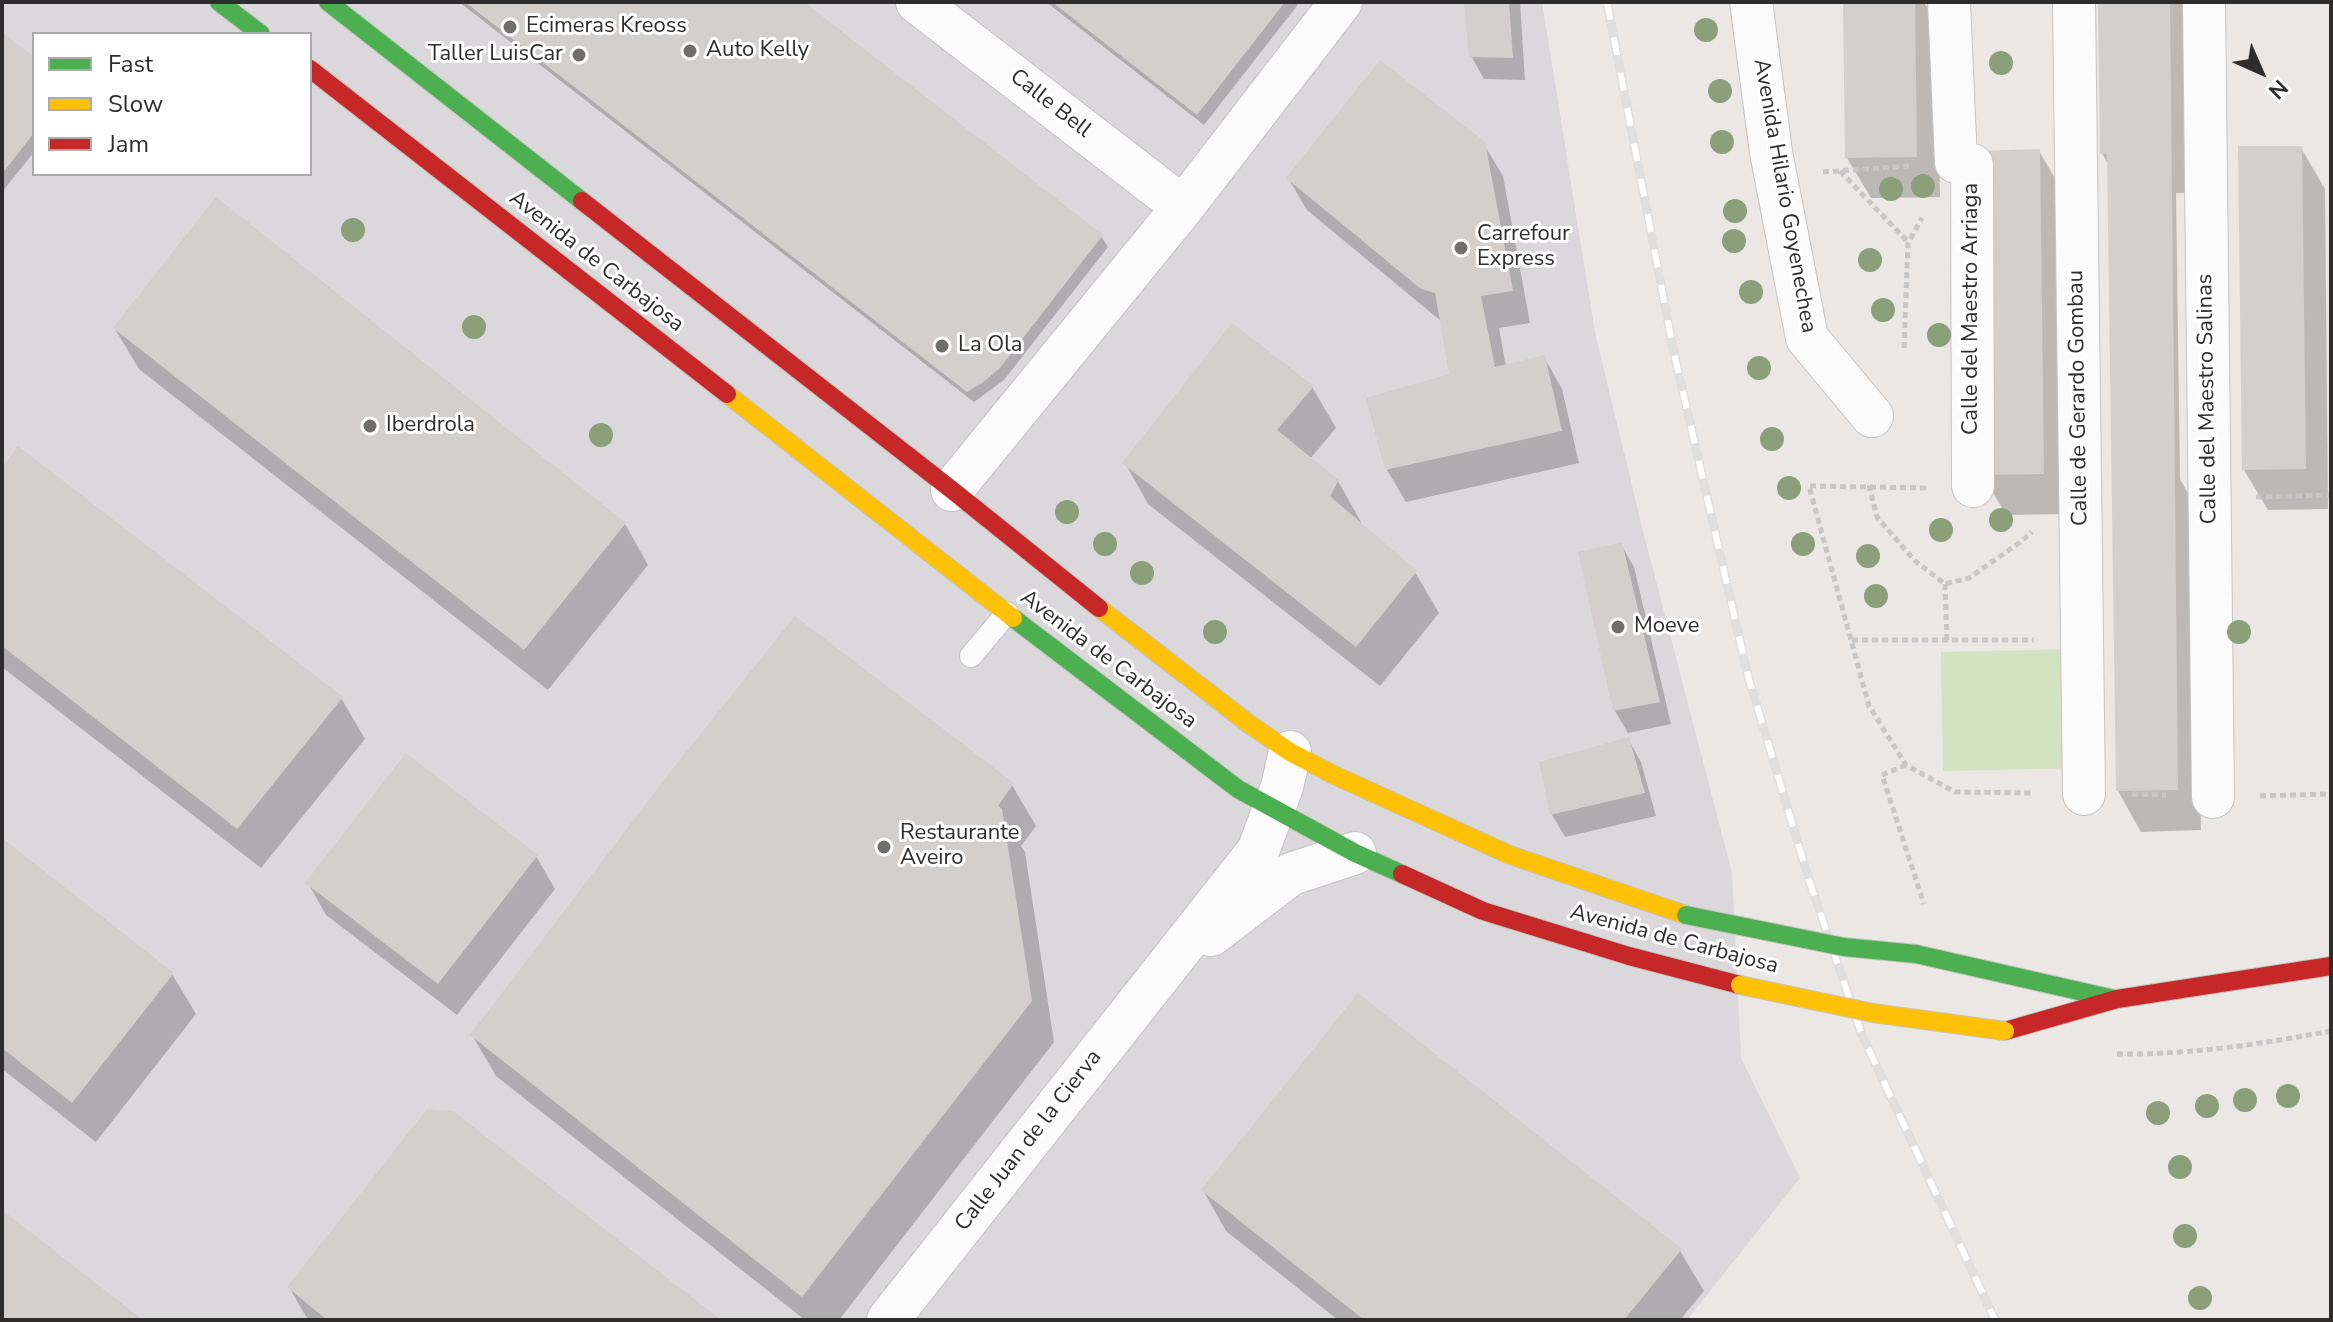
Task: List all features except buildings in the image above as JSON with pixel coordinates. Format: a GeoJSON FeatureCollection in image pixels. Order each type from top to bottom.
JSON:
{"type":"FeatureCollection","features":[{"type":"Feature","properties":{"kind":"main road","name":"Avenida de Carbajosa"},"geometry":{"type":"LineString","coordinates":[[328,2],[952,490],[1059,578],[1290,752],[1510,855],[1686,915],[1844,947],[1916,954],[2117,999]]}},
{"type":"Feature","properties":{"kind":"main road","name":"Avenida de Carbajosa"},"geometry":{"type":"LineString","coordinates":[[312,71],[1007,613],[1238,789],[1355,853],[1483,911],[1629,956],[1740,985],[1873,1013],[2005,1031],[2117,999]]}},
{"type":"Feature","properties":{"kind":"main road"},"geometry":{"type":"LineString","coordinates":[[2117,999],[2331,966]]}},
{"type":"Feature","properties":{"kind":"street","name":"Calle Bell"},"geometry":{"type":"LineString","coordinates":[[917,2],[1183,207]]}},
{"type":"Feature","properties":{"kind":"street"},"geometry":{"type":"LineString","coordinates":[[952,490],[1183,207],[1341,2]]}},
{"type":"Feature","properties":{"kind":"street","name":"Avenida Hilario Goyenechea"},"geometry":{"type":"LineString","coordinates":[[1751,2],[1771,152],[1807,338],[1872,416]]}},
{"type":"Feature","properties":{"kind":"street","name":"Calle del Maestro Arriaga"},"geometry":{"type":"LineString","coordinates":[[1949,2],[1956,162],[1972,165],[1973,486]]}},
{"type":"Feature","properties":{"kind":"street","name":"Calle de Gerardo Gombau"},"geometry":{"type":"LineString","coordinates":[[2074,2],[2084,794]]}},
{"type":"Feature","properties":{"kind":"street","name":"Calle del Maestro Salinas"},"geometry":{"type":"LineString","coordinates":[[2204,2],[2213,797]]}},
{"type":"Feature","properties":{"kind":"street","name":"Calle Juan de la Cierva"},"geometry":{"type":"LineString","coordinates":[[888,1320],[1258,851],[1282,787],[1290,752]]}},
{"type":"Feature","properties":{"kind":"street","name":"Calle Juan de la Cierva"},"geometry":{"type":"LineString","coordinates":[[1170,962],[1193,949],[1291,874],[1355,853]]}},
{"type":"Feature","properties":{"kind":"lane"},"geometry":{"type":"LineString","coordinates":[[971,656],[1007,613]]}},
{"type":"Feature","properties":{"kind":"path"},"geometry":{"type":"LineString","coordinates":[[1814,173],[1956,162]]}},
{"type":"Feature","properties":{"kind":"path"},"geometry":{"type":"LineString","coordinates":[[1904,348],[1908,243],[1956,162]]}},
{"type":"Feature","properties":{"kind":"path"},"geometry":{"type":"LineString","coordinates":[[1840,170],[1908,243]]}},
{"type":"Feature","properties":{"kind":"path"},"geometry":{"type":"LineString","coordinates":[[1869,485],[1877,517],[1914,560],[1945,584]]}},
{"type":"Feature","properties":{"kind":"path"},"geometry":{"type":"LineString","coordinates":[[1973,486],[1809,486],[1869,706],[1906,765],[1955,792],[2213,797],[2331,794]]}},
{"type":"Feature","properties":{"kind":"path"},"geometry":{"type":"LineString","coordinates":[[1945,584],[1969,578],[2019,543],[2081,488]]}},
{"type":"Feature","properties":{"kind":"path"},"geometry":{"type":"LineString","coordinates":[[1945,584],[1947,640]]}},
{"type":"Feature","properties":{"kind":"path"},"geometry":{"type":"LineString","coordinates":[[1852,640],[2083,639]]}},
{"type":"Feature","properties":{"kind":"path"},"geometry":{"type":"LineString","coordinates":[[1906,765],[1882,775],[1927,914]]}},
{"type":"Feature","properties":{"kind":"path"},"geometry":{"type":"LineString","coordinates":[[2104,1054],[2150,1055],[2267,1042],[2331,1031]]}},
{"type":"Feature","properties":{"kind":"shaded area"},"geometry":{"type":"Polygon","coordinates":[[[2,2],[1542,2],[1595,333],[1732,873],[1741,1058],[1800,1178],[1687,1320],[2,1320],[2,2]]]}},
{"type":"Feature","properties":{"kind":"green space"},"geometry":{"type":"Polygon","coordinates":[[[2079,649],[2082,768],[1943,771],[1941,652],[2079,649]]]}},
{"type":"Feature","properties":{"kind":"railway"},"geometry":{"type":"LineString","coordinates":[[1607,2],[1674,353],[1748,676],[1809,880],[1862,1035],[1995,1320]]}},
{"type":"Feature","properties":{"kind":"traffic: fast"},"geometry":{"type":"LineString","coordinates":[[219,2],[258,32]]}},
{"type":"Feature","properties":{"kind":"traffic: fast"},"geometry":{"type":"LineString","coordinates":[[328,2],[582,201]]}},
{"type":"Feature","properties":{"kind":"traffic: fast"},"geometry":{"type":"LineString","coordinates":[[1013,618],[1238,789],[1355,853],[1402,874]]}},
{"type":"Feature","properties":{"kind":"traffic: fast"},"geometry":{"type":"LineString","coordinates":[[1686,915],[1844,947],[1916,954]]}},
{"type":"Feature","properties":{"kind":"traffic: fast"},"geometry":{"type":"LineString","coordinates":[[1916,954],[2114,999]]}},
{"type":"Feature","properties":{"kind":"traffic: slow"},"geometry":{"type":"LineString","coordinates":[[727,394],[1013,618]]}},
{"type":"Feature","properties":{"kind":"traffic: slow"},"geometry":{"type":"LineString","coordinates":[[1099,608],[1290,752],[1510,855],[1686,915]]}},
{"type":"Feature","properties":{"kind":"traffic: slow"},"geometry":{"type":"LineString","coordinates":[[1740,985],[1873,1013],[2005,1031]]}},
{"type":"Feature","properties":{"kind":"traffic: jam"},"geometry":{"type":"LineString","coordinates":[[312,71],[727,394]]}},
{"type":"Feature","properties":{"kind":"traffic: jam"},"geometry":{"type":"LineString","coordinates":[[582,201],[1099,608]]}},
{"type":"Feature","properties":{"kind":"traffic: jam"},"geometry":{"type":"LineString","coordinates":[[1402,874],[1483,911],[1629,956],[1740,985]]}},
{"type":"Feature","properties":{"kind":"traffic: jam"},"geometry":{"type":"LineString","coordinates":[[2005,1031],[2117,999],[2331,966]]}},
{"type":"Feature","properties":{"kind":"place","name":"Ecimeras Kreoss"},"geometry":{"type":"Point","coordinates":[510,27]}},
{"type":"Feature","properties":{"kind":"place","name":"Auto Kelly"},"geometry":{"type":"Point","coordinates":[690,51]}},
{"type":"Feature","properties":{"kind":"place","name":"Taller LuisCar"},"geometry":{"type":"Point","coordinates":[579,55]}},
{"type":"Feature","properties":{"kind":"place","name":"Carrefour Express"},"geometry":{"type":"Point","coordinates":[1461,248]}},
{"type":"Feature","properties":{"kind":"place","name":"La Ola"},"geometry":{"type":"Point","coordinates":[942,346]}},
{"type":"Feature","properties":{"kind":"place","name":"Iberdrola"},"geometry":{"type":"Point","coordinates":[370,426]}},
{"type":"Feature","properties":{"kind":"place","name":"Moeve"},"geometry":{"type":"Point","coordinates":[1618,627]}},
{"type":"Feature","properties":{"kind":"place","name":"Restaurante Aveiro"},"geometry":{"type":"Point","coordinates":[884,847]}}]}
